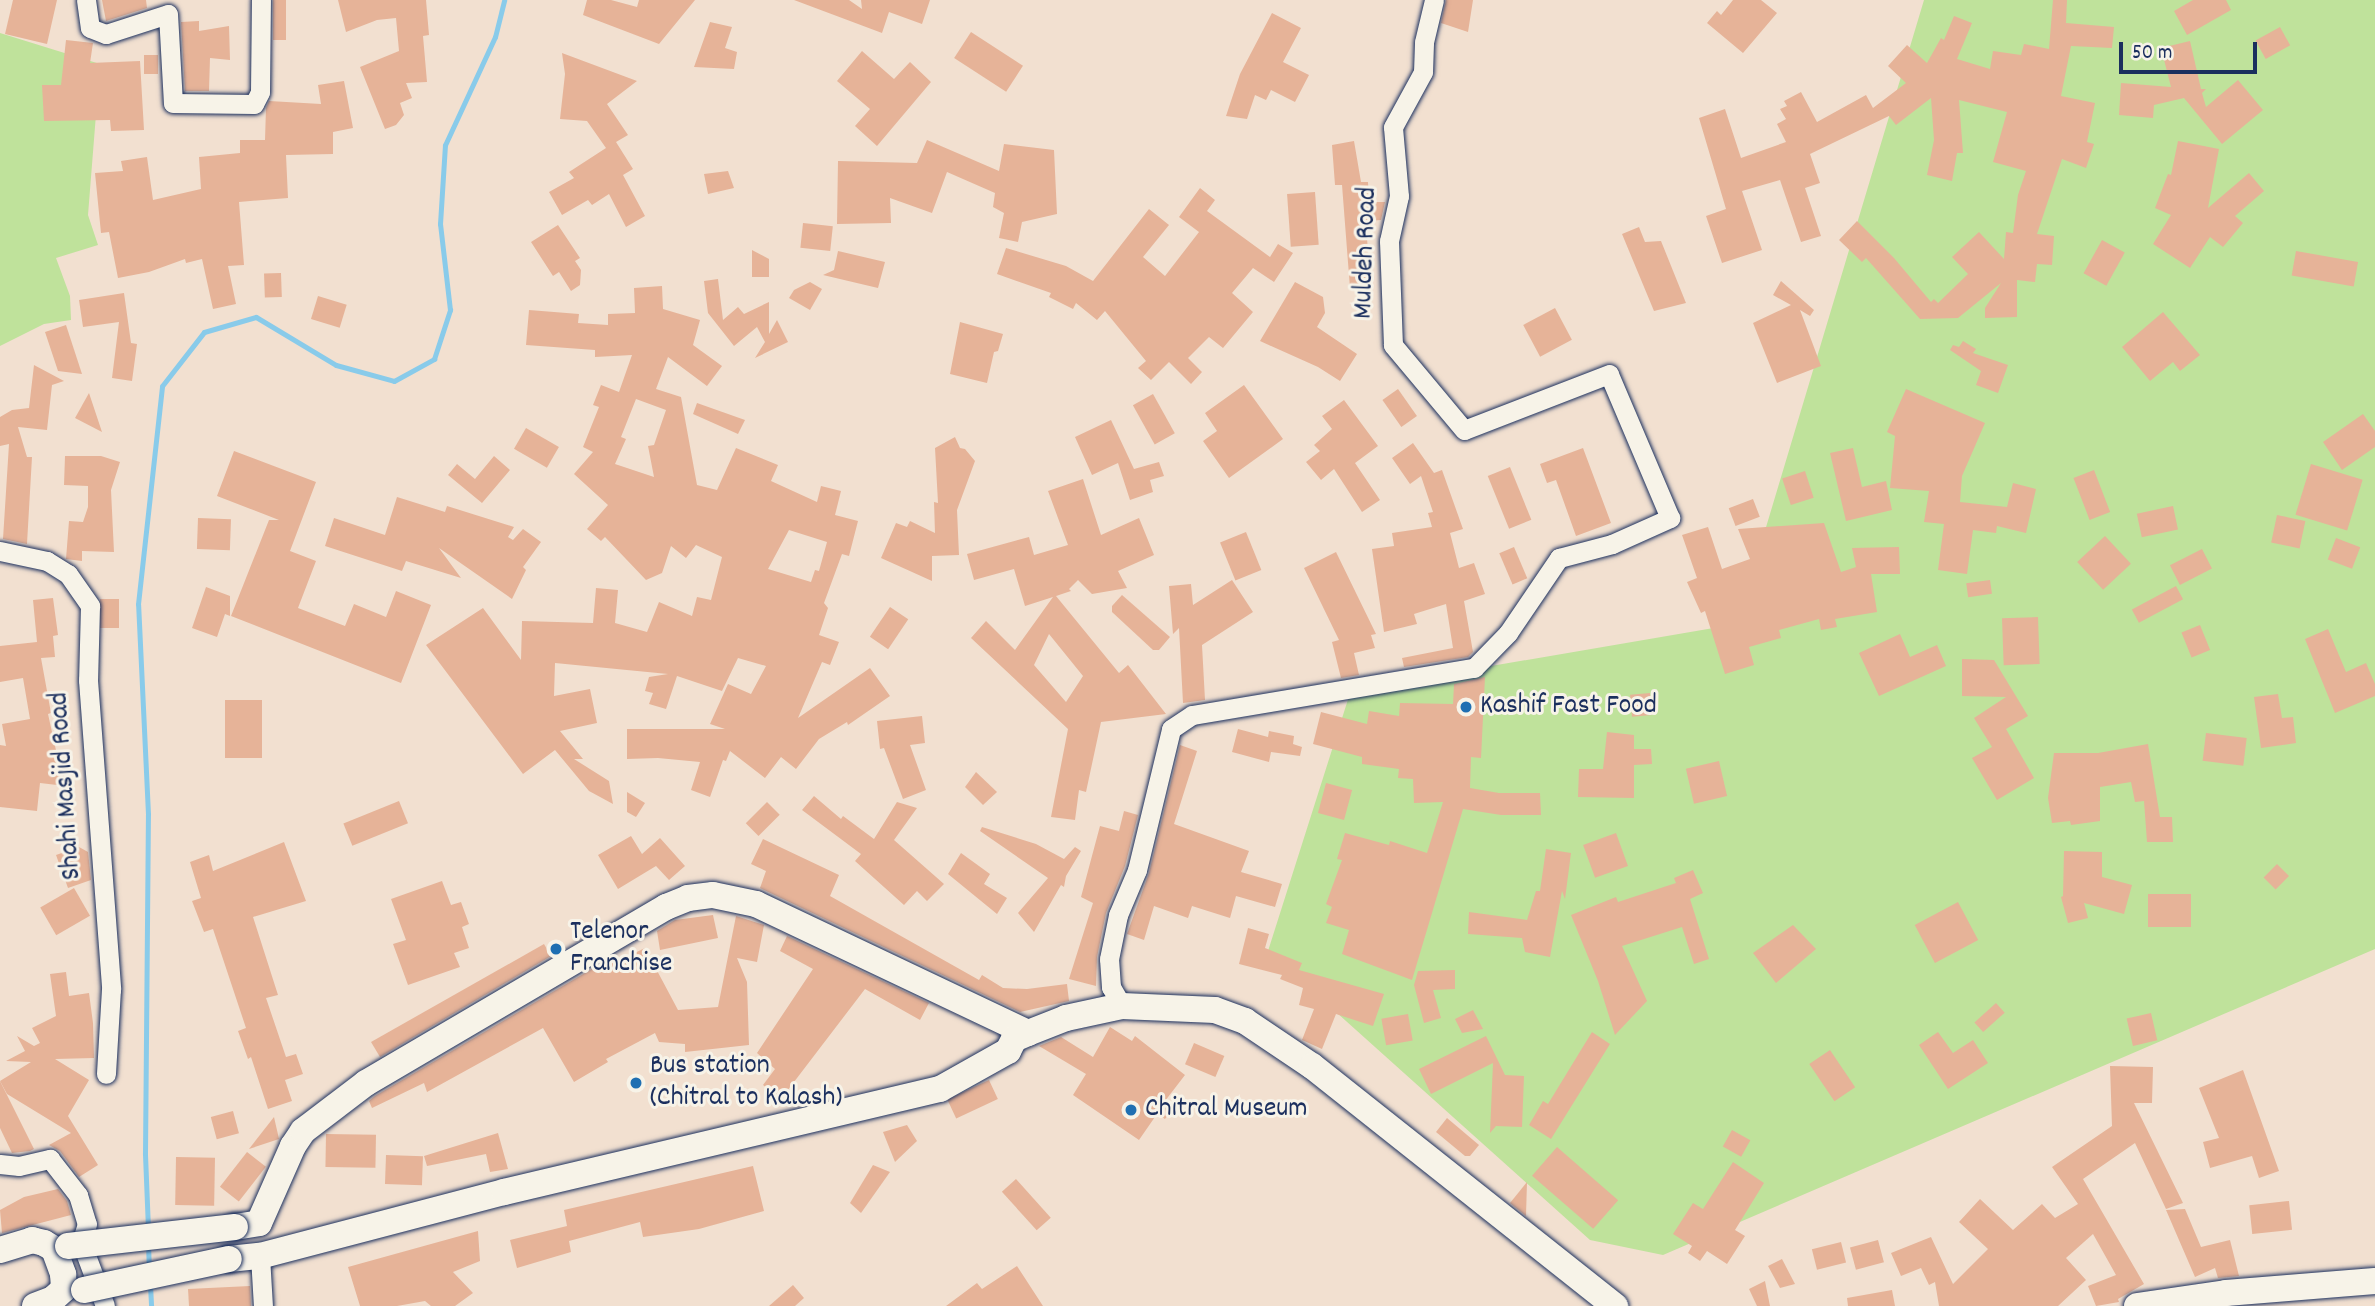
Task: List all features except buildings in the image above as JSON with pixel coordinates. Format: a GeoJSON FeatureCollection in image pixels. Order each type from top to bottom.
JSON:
{"type":"FeatureCollection","features":[{"type":"Feature","properties":{"kind":"street"},"geometry":{"type":"LineString","coordinates":[[86,0],[90,28],[106,34],[168,14],[173,103],[254,104],[260,92],[261,0]]}},
{"type":"Feature","properties":{"kind":"street","name":"Muldeh Road"},"geometry":{"type":"LineString","coordinates":[[1122,1006],[1111,987],[1109,959],[1118,915],[1137,870],[1171,729],[1192,715],[1474,668],[1508,634],[1559,558],[1612,544],[1670,518],[1609,374],[1464,430],[1393,345],[1389,241],[1399,196],[1393,127],[1423,72],[1424,42],[1434,0]]}},
{"type":"Feature","properties":{"kind":"street","name":"Shahi Masjid Road"},"geometry":{"type":"LineString","coordinates":[[0,551],[47,561],[68,575],[90,606],[88,680],[111,989],[106,1074]]}},
{"type":"Feature","properties":{"kind":"street"},"geometry":{"type":"LineString","coordinates":[[0,1250],[32,1240],[61,1248],[259,1223],[293,1146],[303,1131],[366,1083],[539,984],[623,931],[688,898],[713,895],[756,904],[1028,1033]]}},
{"type":"Feature","properties":{"kind":"street"},"geometry":{"type":"LineString","coordinates":[[35,1306],[74,1290],[229,1259],[260,1256],[517,1189],[940,1088],[1008,1051],[1014,1039],[1066,1018],[1122,1006],[1215,1010],[1245,1021],[1312,1066],[1615,1306]]}},
{"type":"Feature","properties":{"kind":"street"},"geometry":{"type":"LineString","coordinates":[[0,1164],[19,1166],[50,1159],[78,1195],[87,1224],[81,1242],[105,1306]]}},
{"type":"Feature","properties":{"kind":"street"},"geometry":{"type":"LineString","coordinates":[[61,1248],[64,1274],[74,1290]]}},
{"type":"Feature","properties":{"kind":"street"},"geometry":{"type":"LineString","coordinates":[[260,1256],[263,1306]]}},
{"type":"Feature","properties":{"kind":"street"},"geometry":{"type":"LineString","coordinates":[[2137,1306],[2226,1293],[2375,1281]]}},
{"type":"Feature","properties":{"kind":"green space"},"geometry":{"type":"Polygon","coordinates":[[[1924,0],[2375,0],[2375,949],[1663,1255],[1590,1240],[1268,951],[1351,690],[1737,624],[1924,0]]]}},
{"type":"Feature","properties":{"kind":"green space"},"geometry":{"type":"Polygon","coordinates":[[[0,33],[100,64],[88,215],[98,245],[56,258],[70,296],[71,320],[44,324],[0,346],[0,33]]]}},
{"type":"Feature","properties":{"kind":"waterway"},"geometry":{"type":"LineString","coordinates":[[148,1229],[145,1153],[148,814],[138,604],[162,386],[204,332],[256,317],[336,365],[394,381],[434,359],[450,310],[440,224],[445,145],[495,37],[504,0]]}},
{"type":"Feature","properties":{"kind":"waterway"},"geometry":{"type":"LineString","coordinates":[[148,1243],[149,1268]]}},
{"type":"Feature","properties":{"kind":"waterway"},"geometry":{"type":"LineString","coordinates":[[150,1285],[151,1306]]}},
{"type":"Feature","properties":{"kind":"place","name":"Kashif Fast Food"},"geometry":{"type":"Point","coordinates":[1466,707]}},
{"type":"Feature","properties":{"kind":"place","name":"Telenor Franchise"},"geometry":{"type":"Point","coordinates":[556,949]}},
{"type":"Feature","properties":{"kind":"place","name":"Bus station (Chitral to Kalash)"},"geometry":{"type":"Point","coordinates":[636,1083]}},
{"type":"Feature","properties":{"kind":"place","name":"Chitral Museum"},"geometry":{"type":"Point","coordinates":[1131,1110]}}]}
